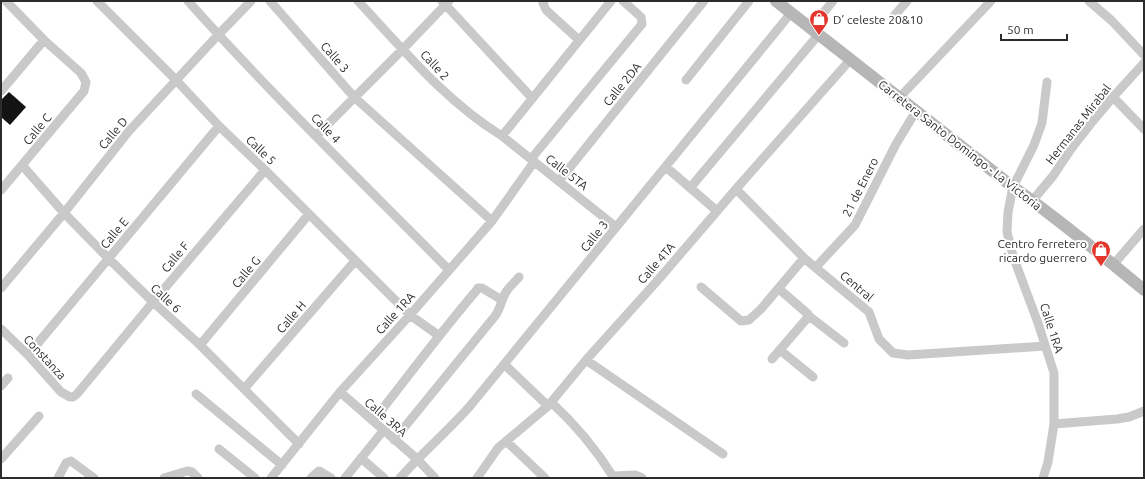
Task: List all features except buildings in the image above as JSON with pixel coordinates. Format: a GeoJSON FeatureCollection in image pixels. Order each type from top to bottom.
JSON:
{"type":"FeatureCollection","features":[{"type":"Feature","properties":{"kind":"main road","name":"Carretera Santo Domingo - La Victoria"},"geometry":{"type":"LineString","coordinates":[[776,1],[1012,188],[1032,200],[1144,290]]}},
{"type":"Feature","properties":{"kind":"street"},"geometry":{"type":"LineString","coordinates":[[1,91],[44,40],[6,1]]}},
{"type":"Feature","properties":{"kind":"street","name":"Calle 5"},"geometry":{"type":"LineString","coordinates":[[97,1],[176,80],[219,126],[410,315],[438,335]]}},
{"type":"Feature","properties":{"kind":"street","name":"Calle 4"},"geometry":{"type":"LineString","coordinates":[[188,1],[218,35],[448,270]]}},
{"type":"Feature","properties":{"kind":"street","name":"Calle D"},"geometry":{"type":"LineString","coordinates":[[1,288],[64,213],[129,131],[251,1]]}},
{"type":"Feature","properties":{"kind":"street","name":"Calle 3"},"geometry":{"type":"LineString","coordinates":[[270,1],[354,97],[492,221]]}},
{"type":"Feature","properties":{"kind":"street","name":"Calle 2"},"geometry":{"type":"LineString","coordinates":[[358,1],[441,89],[482,124],[502,136]]}},
{"type":"Feature","properties":{"kind":"street"},"geometry":{"type":"LineString","coordinates":[[544,1],[543,3],[546,10],[579,40]]}},
{"type":"Feature","properties":{"kind":"street"},"geometry":{"type":"LineString","coordinates":[[502,136],[611,1]]}},
{"type":"Feature","properties":{"kind":"street","name":"Calle 1RA"},"geometry":{"type":"LineString","coordinates":[[271,478],[340,392],[492,221],[533,161],[642,24],[641,16],[623,1]]}},
{"type":"Feature","properties":{"kind":"street","name":"Calle 2DA"},"geometry":{"type":"LineString","coordinates":[[559,181],[704,1]]}},
{"type":"Feature","properties":{"kind":"street"},"geometry":{"type":"LineString","coordinates":[[686,80],[749,1]]}},
{"type":"Feature","properties":{"kind":"street"},"geometry":{"type":"LineString","coordinates":[[690,188],[815,31],[833,1]]}},
{"type":"Feature","properties":{"kind":"street"},"geometry":{"type":"LineString","coordinates":[[894,16],[907,1]]}},
{"type":"Feature","properties":{"kind":"street"},"geometry":{"type":"LineString","coordinates":[[899,98],[991,1]]}},
{"type":"Feature","properties":{"kind":"street"},"geometry":{"type":"LineString","coordinates":[[1089,1],[1112,21],[1144,55]]}},
{"type":"Feature","properties":{"kind":"street"},"geometry":{"type":"LineString","coordinates":[[316,136],[403,49],[446,2],[532,98]]}},
{"type":"Feature","properties":{"kind":"street","name":"Calle 3"},"geometry":{"type":"LineString","coordinates":[[400,478],[417,459],[459,418],[791,13]]}},
{"type":"Feature","properties":{"kind":"street","name":"Calle C"},"geometry":{"type":"LineString","coordinates":[[1,190],[84,91],[86,82],[81,73],[44,40]]}},
{"type":"Feature","properties":{"kind":"street","name":"Calle 4TA"},"geometry":{"type":"LineString","coordinates":[[480,477],[498,448],[549,404],[850,60]]}},
{"type":"Feature","properties":{"kind":"street","name":"Hermanas Mirabal"},"geometry":{"type":"LineString","coordinates":[[1032,200],[1053,176],[1071,149],[1113,97],[1144,63]]}},
{"type":"Feature","properties":{"kind":"street","name":"Calle 1RA"},"geometry":{"type":"LineString","coordinates":[[1043,478],[1048,462],[1054,424],[1054,373],[1038,323],[1013,256],[1007,232],[1008,212],[1012,188],[1034,145],[1042,123],[1047,82]]}},
{"type":"Feature","properties":{"kind":"street"},"geometry":{"type":"LineString","coordinates":[[1113,97],[1144,129]]}},
{"type":"Feature","properties":{"kind":"street","name":"21 de Enero"},"geometry":{"type":"LineString","coordinates":[[816,267],[855,225],[896,144],[916,112]]}},
{"type":"Feature","properties":{"kind":"street","name":"Calle E"},"geometry":{"type":"LineString","coordinates":[[28,355],[219,126]]}},
{"type":"Feature","properties":{"kind":"street","name":"Calle 5TA"},"geometry":{"type":"LineString","coordinates":[[502,136],[616,227]]}},
{"type":"Feature","properties":{"kind":"street","name":"Calle 6"},"geometry":{"type":"LineString","coordinates":[[22,165],[64,213],[108,258],[200,345],[299,444]]}},
{"type":"Feature","properties":{"kind":"street"},"geometry":{"type":"LineString","coordinates":[[666,167],[718,211]]}},
{"type":"Feature","properties":{"kind":"street","name":"Calle F"},"geometry":{"type":"LineString","coordinates":[[73,397],[265,170]]}},
{"type":"Feature","properties":{"kind":"street","name":"Central"},"geometry":{"type":"LineString","coordinates":[[736,189],[804,258],[869,312],[879,339],[893,352],[908,355],[1045,346]]}},
{"type":"Feature","properties":{"kind":"street","name":"Calle G"},"geometry":{"type":"LineString","coordinates":[[200,345],[309,214]]}},
{"type":"Feature","properties":{"kind":"street"},"geometry":{"type":"LineString","coordinates":[[1114,265],[1144,229]]}},
{"type":"Feature","properties":{"kind":"street"},"geometry":{"type":"LineString","coordinates":[[700,287],[741,321],[749,320],[761,310],[804,258]]}},
{"type":"Feature","properties":{"kind":"street","name":"Calle H"},"geometry":{"type":"LineString","coordinates":[[244,389],[356,261]]}},
{"type":"Feature","properties":{"kind":"street"},"geometry":{"type":"LineString","coordinates":[[394,440],[495,316],[500,309],[506,292],[519,277]]}},
{"type":"Feature","properties":{"kind":"street"},"geometry":{"type":"LineString","coordinates":[[373,421],[408,377],[438,335],[478,288],[482,288],[502,300]]}},
{"type":"Feature","properties":{"kind":"street"},"geometry":{"type":"LineString","coordinates":[[779,289],[809,316],[844,343]]}},
{"type":"Feature","properties":{"kind":"street"},"geometry":{"type":"LineString","coordinates":[[772,359],[809,316]]}},
{"type":"Feature","properties":{"kind":"street","name":"Constanza"},"geometry":{"type":"LineString","coordinates":[[1,329],[28,355],[61,392],[73,397]]}},
{"type":"Feature","properties":{"kind":"street"},"geometry":{"type":"LineString","coordinates":[[780,350],[813,378]]}},
{"type":"Feature","properties":{"kind":"street"},"geometry":{"type":"LineString","coordinates":[[586,360],[723,454]]}},
{"type":"Feature","properties":{"kind":"street"},"geometry":{"type":"LineString","coordinates":[[504,364],[549,404],[571,420],[592,446],[613,477],[635,476],[642,478]]}},
{"type":"Feature","properties":{"kind":"street"},"geometry":{"type":"LineString","coordinates":[[1,386],[8,378]]}},
{"type":"Feature","properties":{"kind":"street","name":"Calle 3RA"},"geometry":{"type":"LineString","coordinates":[[340,392],[417,459],[435,478]]}},
{"type":"Feature","properties":{"kind":"street"},"geometry":{"type":"LineString","coordinates":[[196,394],[282,465]]}},
{"type":"Feature","properties":{"kind":"street"},"geometry":{"type":"LineString","coordinates":[[1054,424],[1117,419],[1129,417],[1144,411]]}},
{"type":"Feature","properties":{"kind":"street"},"geometry":{"type":"LineString","coordinates":[[1,459],[39,416]]}},
{"type":"Feature","properties":{"kind":"street"},"geometry":{"type":"LineString","coordinates":[[345,478],[383,431]]}},
{"type":"Feature","properties":{"kind":"street"},"geometry":{"type":"LineString","coordinates":[[506,441],[545,478]]}},
{"type":"Feature","properties":{"kind":"street"},"geometry":{"type":"LineString","coordinates":[[219,449],[255,478]]}},
{"type":"Feature","properties":{"kind":"street"},"geometry":{"type":"LineString","coordinates":[[361,458],[384,478]]}},
{"type":"Feature","properties":{"kind":"street"},"geometry":{"type":"LineString","coordinates":[[58,478],[68,461],[71,461],[94,478]]}},
{"type":"Feature","properties":{"kind":"street"},"geometry":{"type":"LineString","coordinates":[[164,478],[187,471],[192,472],[198,478]]}},
{"type":"Feature","properties":{"kind":"street"},"geometry":{"type":"LineString","coordinates":[[311,478],[319,471],[331,478]]}},
{"type":"Feature","properties":{"kind":"place","name":"D’ celeste 20&10"},"geometry":{"type":"Point","coordinates":[819,36]}},
{"type":"Feature","properties":{"kind":"place","name":"Centro ferretero ricardo guerrero"},"geometry":{"type":"Point","coordinates":[1101,267]}}]}
